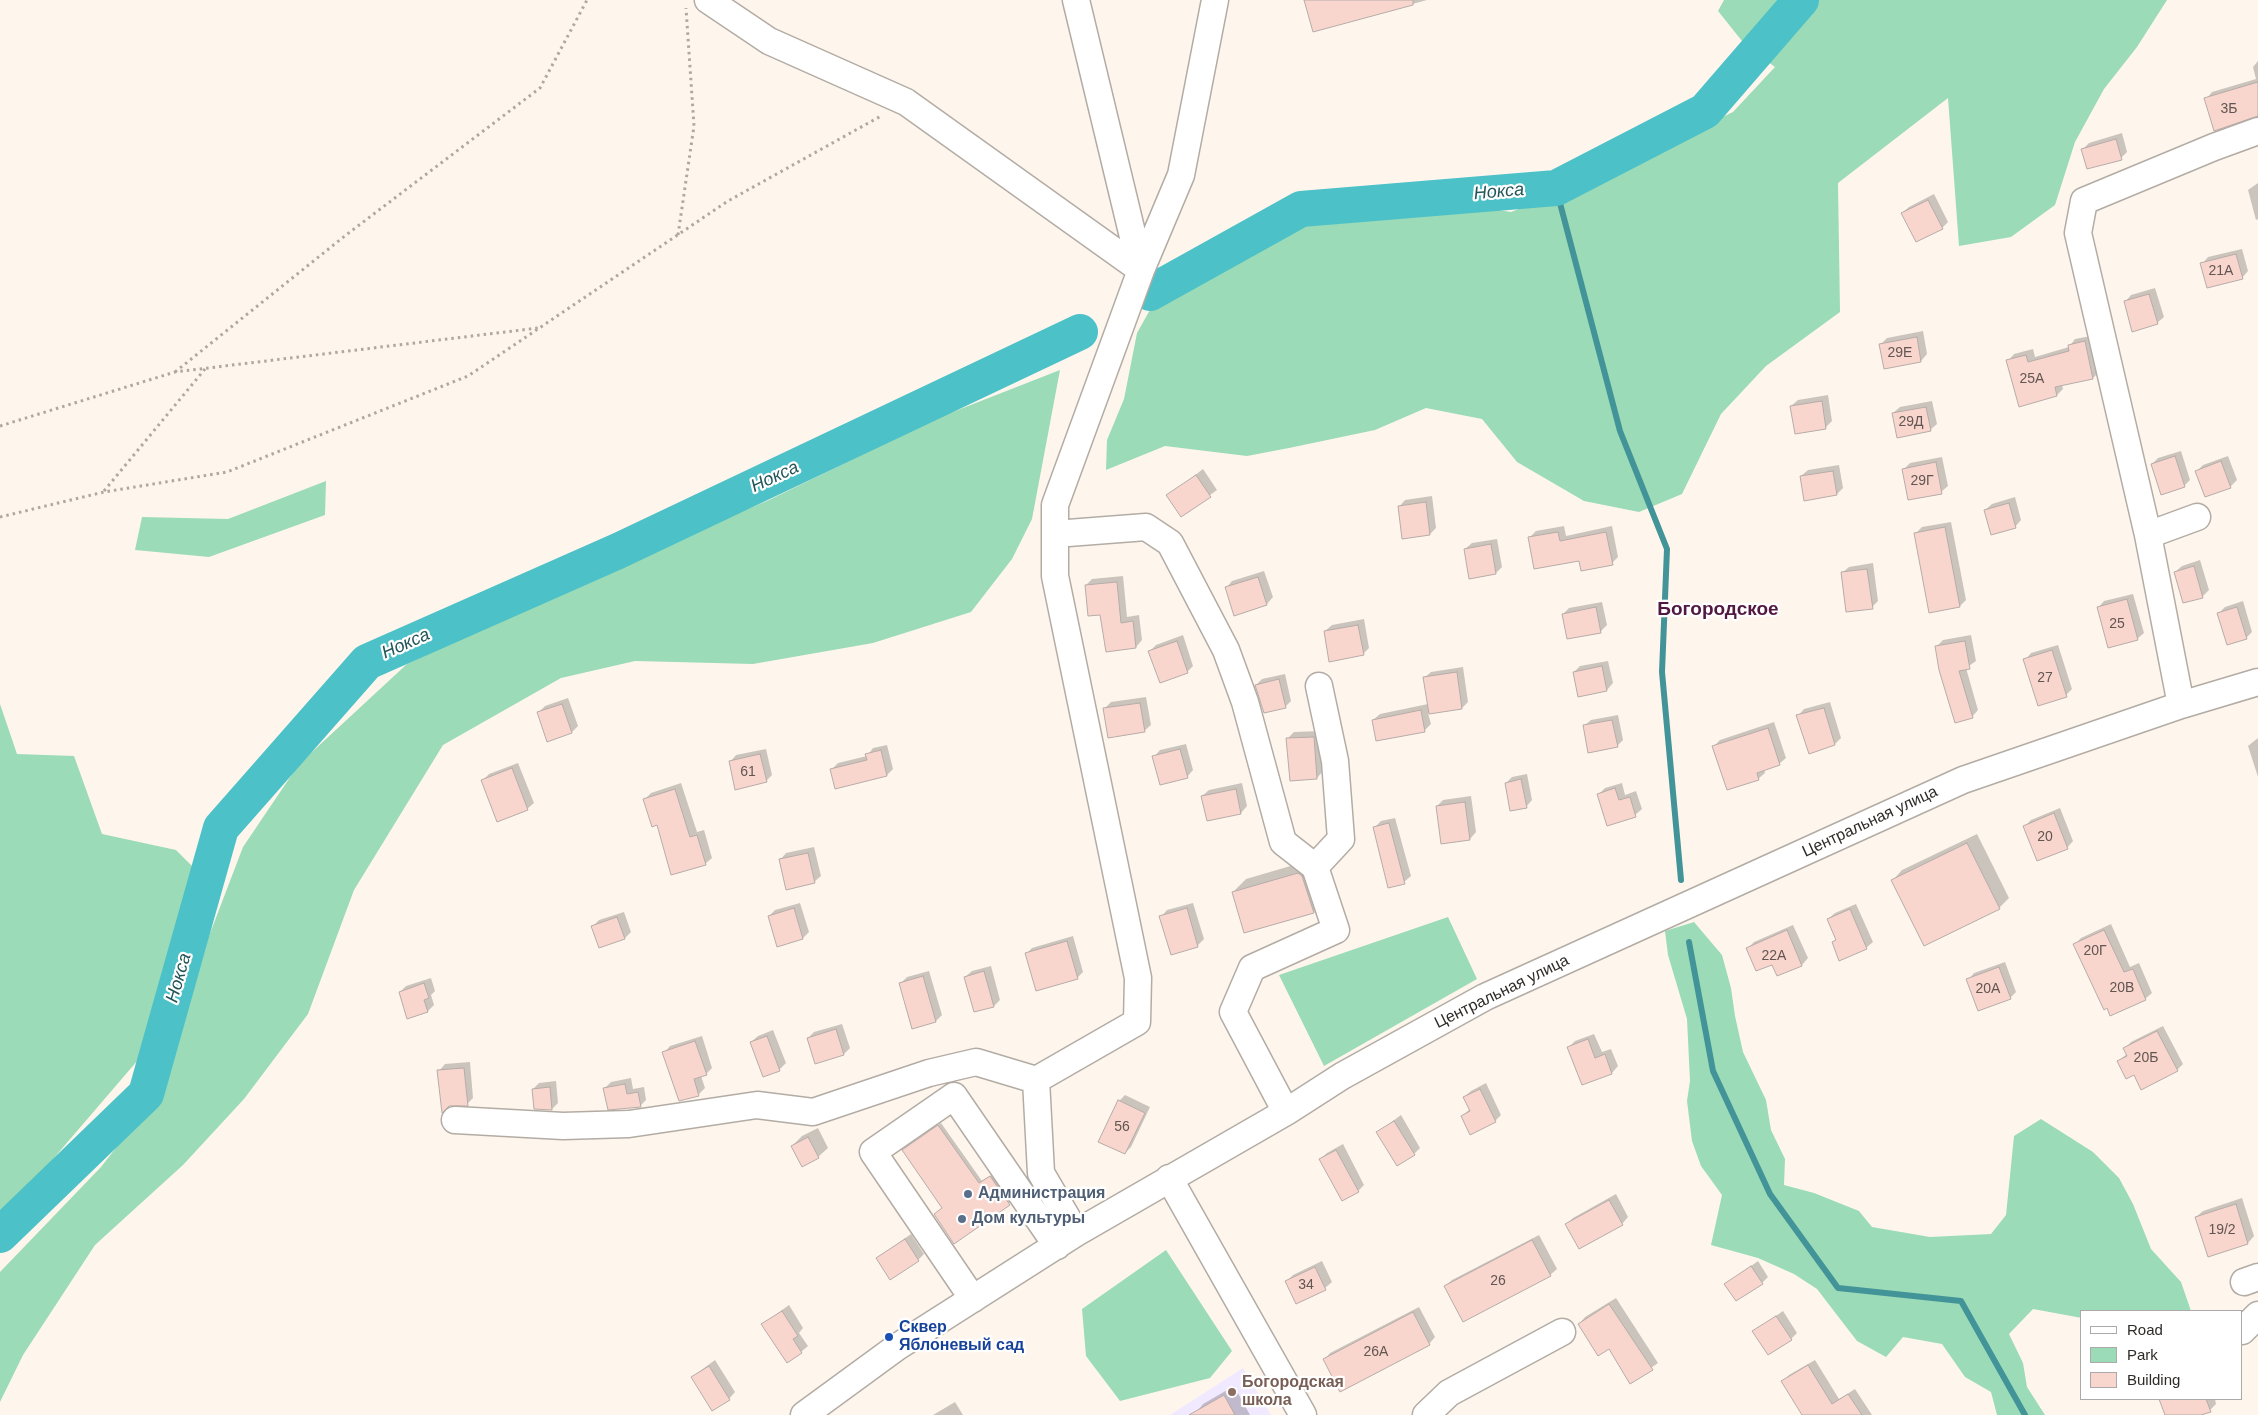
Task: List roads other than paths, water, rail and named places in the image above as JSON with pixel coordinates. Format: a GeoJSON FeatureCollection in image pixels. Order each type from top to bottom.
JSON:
{"type":"FeatureCollection","features":[{"type":"Feature","properties":{"kind":"street"},"geometry":{"type":"LineString","coordinates":[[708,0],[769,41],[906,102],[1141,270]]}},
{"type":"Feature","properties":{"kind":"street"},"geometry":{"type":"LineString","coordinates":[[1076,0],[1141,270]]}},
{"type":"Feature","properties":{"kind":"street"},"geometry":{"type":"LineString","coordinates":[[455,1120],[562,1126],[629,1124],[757,1105],[813,1112],[929,1073],[976,1062],[1036,1080],[1137,1022],[1138,978],[1055,576],[1055,505],[1141,270],[1181,175],[1215,0]]}},
{"type":"Feature","properties":{"kind":"street"},"geometry":{"type":"LineString","coordinates":[[2180,705],[2148,535],[2078,233],[2084,201],[2214,147],[2258,131]]}},
{"type":"Feature","properties":{"kind":"street"},"geometry":{"type":"LineString","coordinates":[[2148,535],[2197,517]]}},
{"type":"Feature","properties":{"kind":"street"},"geometry":{"type":"LineString","coordinates":[[1055,534],[1146,527],[1170,543],[1226,650],[1245,702],[1283,842],[1315,867],[1336,930],[1252,968],[1233,1012],[1286,1112]]}},
{"type":"Feature","properties":{"kind":"street","name":"Центральная улица"},"geometry":{"type":"LineString","coordinates":[[804,1415],[897,1347],[1066,1239],[1286,1112],[1342,1076],[1485,997],[1963,780],[2180,705],[2258,682]]}},
{"type":"Feature","properties":{"kind":"street"},"geometry":{"type":"LineString","coordinates":[[1315,867],[1341,839],[1335,761],[1319,686]]}},
{"type":"Feature","properties":{"kind":"street"},"geometry":{"type":"LineString","coordinates":[[1036,1080],[1041,1173],[1066,1239]]}},
{"type":"Feature","properties":{"kind":"street"},"geometry":{"type":"LineString","coordinates":[[973,1299],[872,1152],[954,1096],[1066,1239]]}},
{"type":"Feature","properties":{"kind":"street"},"geometry":{"type":"LineString","coordinates":[[1169,1178],[1303,1415]]}},
{"type":"Feature","properties":{"kind":"street"},"geometry":{"type":"LineString","coordinates":[[2243,1329],[2258,1315]]}},
{"type":"Feature","properties":{"kind":"street"},"geometry":{"type":"LineString","coordinates":[[1426,1415],[1450,1393],[1562,1332]]}},
{"type":"Feature","properties":{"kind":"waterway","name":"Нокса"},"geometry":{"type":"LineString","coordinates":[[1150,293],[1301,209],[1556,188],[1705,111],[1801,0]]}},
{"type":"Feature","properties":{"kind":"waterway"},"geometry":{"type":"LineString","coordinates":[[1556,188],[1620,431],[1667,549],[1662,672],[1681,880]]}},
{"type":"Feature","properties":{"kind":"waterway","name":"Нокса"},"geometry":{"type":"LineString","coordinates":[[0,1235],[146,1094],[221,828],[367,662],[618,551],[1080,332]]}},
{"type":"Feature","properties":{"kind":"waterway"},"geometry":{"type":"LineString","coordinates":[[1689,942],[1713,1071],[1770,1194],[1838,1288],[1961,1301],[2025,1415]]}},
{"type":"Feature","properties":{"kind":"place","name":"Администрация"},"geometry":{"type":"Point","coordinates":[968,1194]}},
{"type":"Feature","properties":{"kind":"place","name":"Дом культуры"},"geometry":{"type":"Point","coordinates":[962,1219]}},
{"type":"Feature","properties":{"kind":"place","name":"Сквер Яблоневый сад"},"geometry":{"type":"Point","coordinates":[889,1337]}},
{"type":"Feature","properties":{"kind":"place","name":"Богородская школа"},"geometry":{"type":"Point","coordinates":[1232,1392]}},
{"type":"Feature","properties":{"kind":"district","name":"Богородское"},"geometry":{"type":"Point","coordinates":[1718,610]}}]}
